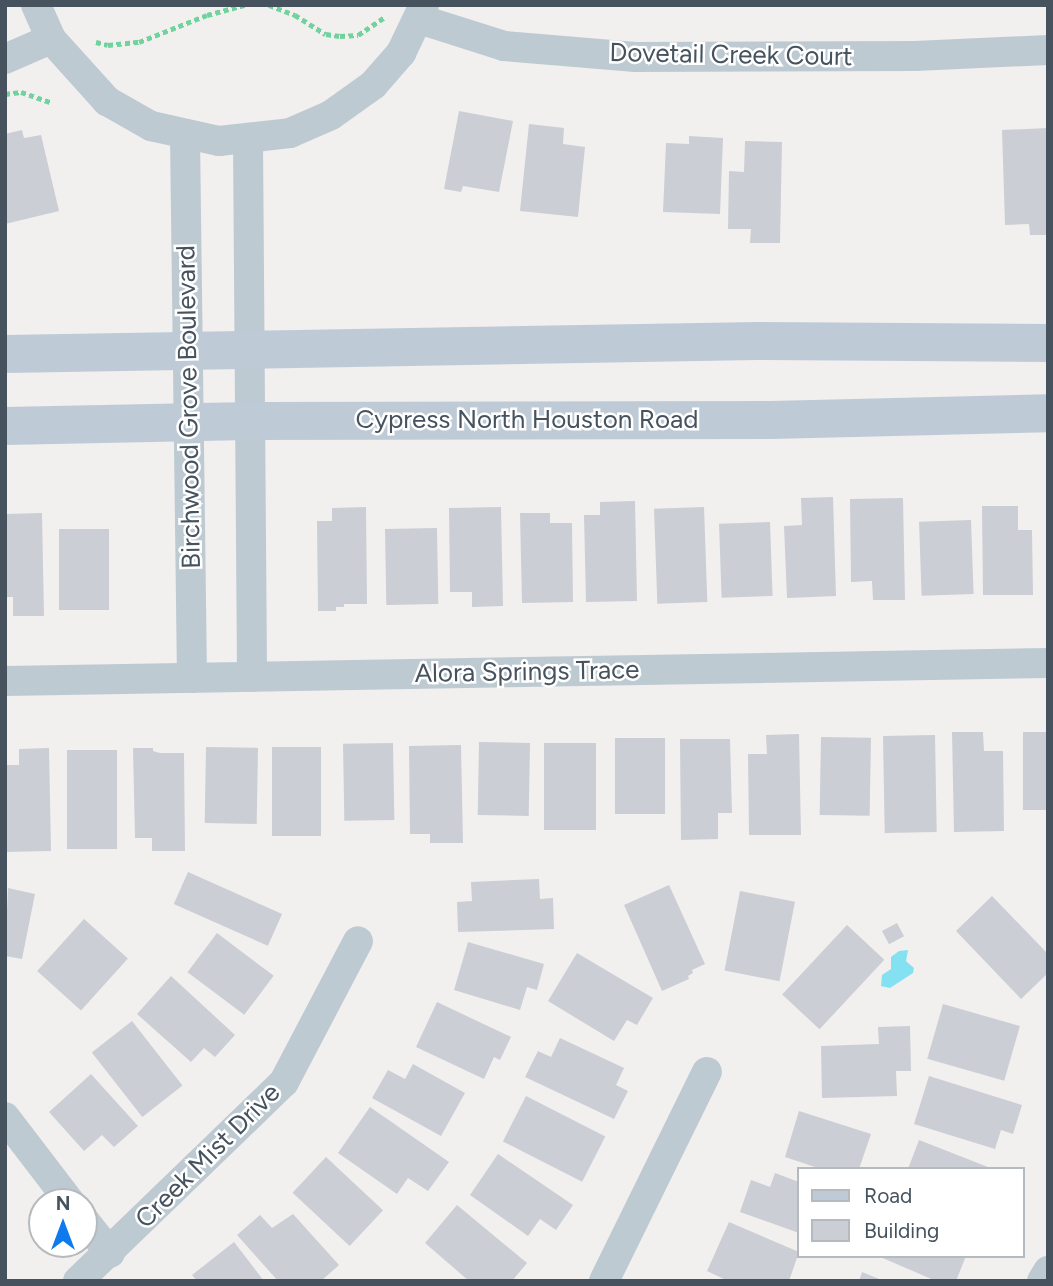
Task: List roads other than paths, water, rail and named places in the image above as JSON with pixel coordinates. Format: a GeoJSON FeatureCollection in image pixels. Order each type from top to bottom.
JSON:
{"type":"FeatureCollection","features":[{"type":"Feature","properties":{"kind":"main road"},"geometry":{"type":"LineString","coordinates":[[5,354],[758,341],[1048,343]]}},
{"type":"Feature","properties":{"kind":"main road","name":"Cypress North Houston Road"},"geometry":{"type":"LineString","coordinates":[[5,426],[249,421],[771,420],[1048,413]]}},
{"type":"Feature","properties":{"kind":"street"},"geometry":{"type":"LineString","coordinates":[[36,5],[51,39],[107,101],[151,126],[186,136],[219,141],[248,140],[290,133],[331,115],[373,85],[401,52],[421,12]]}},
{"type":"Feature","properties":{"kind":"street","name":"Dovetail Creek Court"},"geometry":{"type":"LineString","coordinates":[[421,12],[503,46],[636,57],[915,56],[1048,50]]}},
{"type":"Feature","properties":{"kind":"street"},"geometry":{"type":"LineString","coordinates":[[5,59],[51,39]]}},
{"type":"Feature","properties":{"kind":"street","name":"Birchwood Grove Boulevard"},"geometry":{"type":"LineString","coordinates":[[186,136],[192,678]]}},
{"type":"Feature","properties":{"kind":"street"},"geometry":{"type":"LineString","coordinates":[[248,140],[252,677]]}},
{"type":"Feature","properties":{"kind":"street","name":"Alora Springs Trace"},"geometry":{"type":"LineString","coordinates":[[5,681],[1048,663]]}},
{"type":"Feature","properties":{"kind":"street","name":"Creek Mist Drive"},"geometry":{"type":"LineString","coordinates":[[78,1281],[284,1082],[358,941]]}},
{"type":"Feature","properties":{"kind":"street"},"geometry":{"type":"LineString","coordinates":[[604,1281],[707,1072]]}},
{"type":"Feature","properties":{"kind":"street"},"geometry":{"type":"LineString","coordinates":[[5,1117],[59,1188]]}},
{"type":"Feature","properties":{"kind":"street"},"geometry":{"type":"LineString","coordinates":[[98,1238],[110,1253]]}},
{"type":"Feature","properties":{"kind":"street"},"geometry":{"type":"LineString","coordinates":[[1042,1281],[1048,1271]]}},
{"type":"Feature","properties":{"kind":"water"},"geometry":{"type":"Polygon","coordinates":[[[908,950],[906,961],[914,968],[913,973],[890,988],[881,986],[882,975],[891,969],[891,957],[899,951],[908,950]]]}}]}
